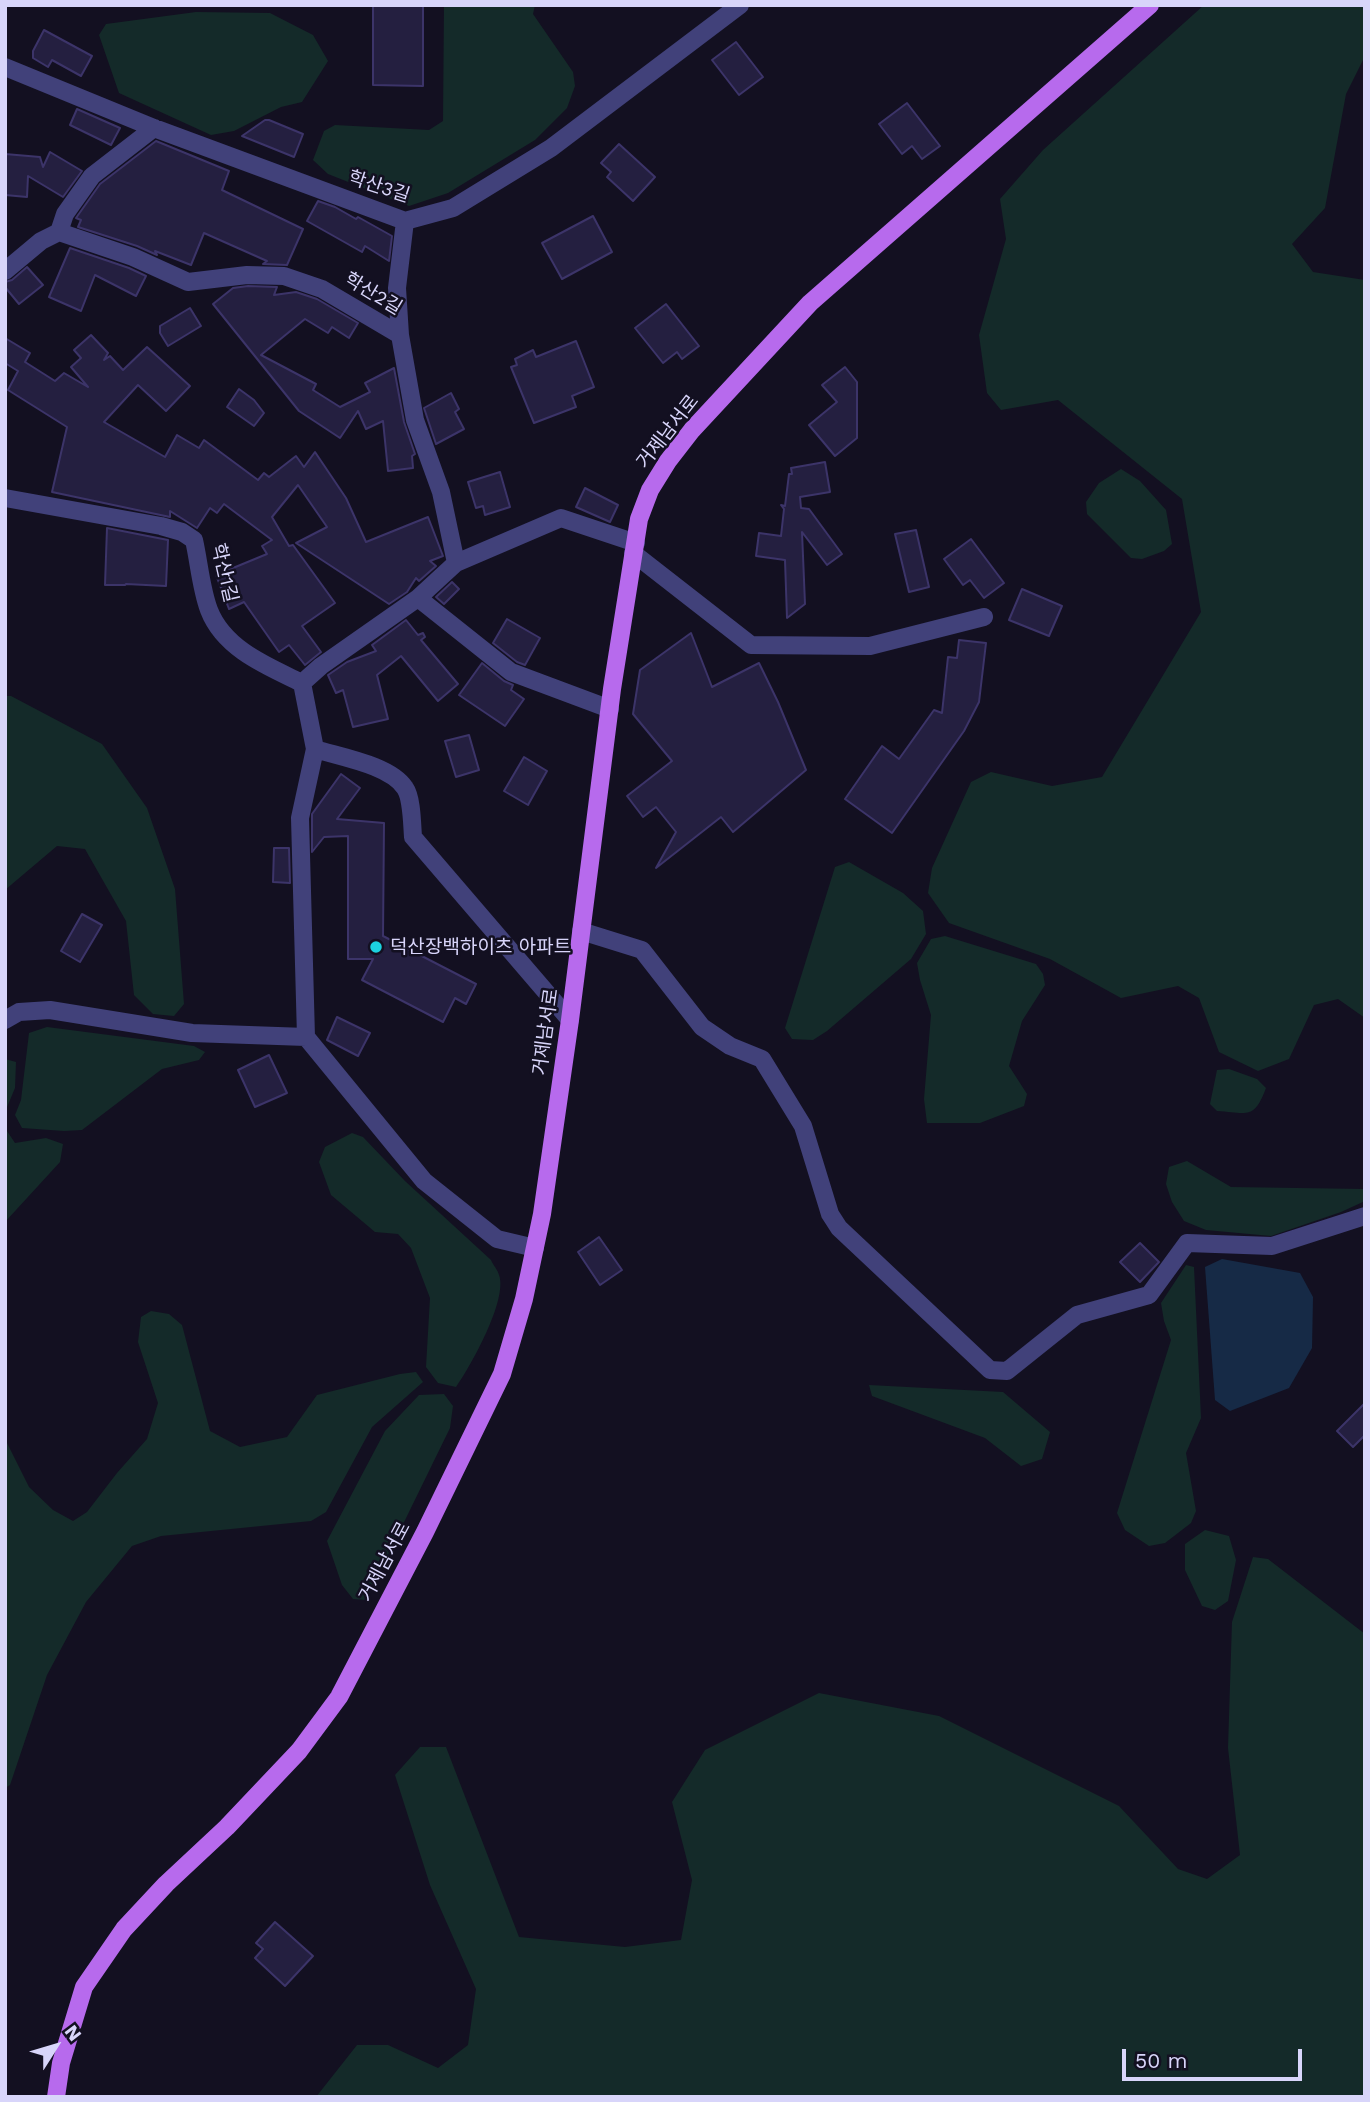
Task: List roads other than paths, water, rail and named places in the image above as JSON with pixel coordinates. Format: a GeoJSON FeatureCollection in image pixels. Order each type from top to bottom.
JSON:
{"type":"FeatureCollection","features":[{"type":"Feature","properties":{"kind":"main road","name":"거제남서로"},"geometry":{"type":"LineString","coordinates":[[56,2097],[61,2063],[84,1987],[124,1929],[299,1751],[339,1697],[425,1532],[502,1374],[524,1299],[542,1214],[610,709],[639,519],[650,491],[668,461],[692,430],[810,303],[1150,5]]}},
{"type":"Feature","properties":{"kind":"street","name":"학산3길"},"geometry":{"type":"LineString","coordinates":[[5,67],[154,128],[405,222],[453,208],[551,148],[740,5]]}},
{"type":"Feature","properties":{"kind":"street"},"geometry":{"type":"LineString","coordinates":[[5,271],[41,241],[59,232],[65,214],[92,176],[154,128]]}},
{"type":"Feature","properties":{"kind":"street"},"geometry":{"type":"LineString","coordinates":[[400,335],[397,288],[405,222]]}},
{"type":"Feature","properties":{"kind":"street","name":"학산2길"},"geometry":{"type":"LineString","coordinates":[[59,232],[133,257],[188,282],[247,275],[284,276],[322,289],[400,335],[415,420],[441,492],[456,563]]}},
{"type":"Feature","properties":{"kind":"street","name":"학산1길"},"geometry":{"type":"LineString","coordinates":[[5,498],[161,526],[194,540],[208,608],[217,626],[249,657],[302,683]]}},
{"type":"Feature","properties":{"kind":"street"},"geometry":{"type":"LineString","coordinates":[[535,1248],[497,1239],[424,1181],[306,1037],[300,818],[315,749],[302,683],[321,666],[418,598],[456,563],[561,518],[635,548],[751,645],[870,646],[984,617]]}},
{"type":"Feature","properties":{"kind":"street"},"geometry":{"type":"LineString","coordinates":[[418,598],[511,672],[610,709]]}},
{"type":"Feature","properties":{"kind":"street"},"geometry":{"type":"LineString","coordinates":[[315,749],[386,770],[406,788],[414,837],[570,1020]]}},
{"type":"Feature","properties":{"kind":"street"},"geometry":{"type":"LineString","coordinates":[[581,931],[642,950],[702,1027],[730,1046],[762,1059],[803,1126],[830,1214],[839,1228],[990,1370],[1007,1371],[1077,1315],[1149,1295],[1187,1243],[1272,1246],[1365,1216]]}},
{"type":"Feature","properties":{"kind":"street"},"geometry":{"type":"LineString","coordinates":[[5,1020],[19,1012],[50,1010],[192,1033],[306,1037]]}},
{"type":"Feature","properties":{"kind":"water"},"geometry":{"type":"Polygon","coordinates":[[[1222,1259],[1300,1273],[1313,1297],[1312,1348],[1289,1388],[1230,1411],[1215,1400],[1205,1267],[1222,1259]]]}},
{"type":"Feature","properties":{"kind":"place","name":"덕산장백하이츠 아파트"},"geometry":{"type":"Point","coordinates":[376,947]}}]}
